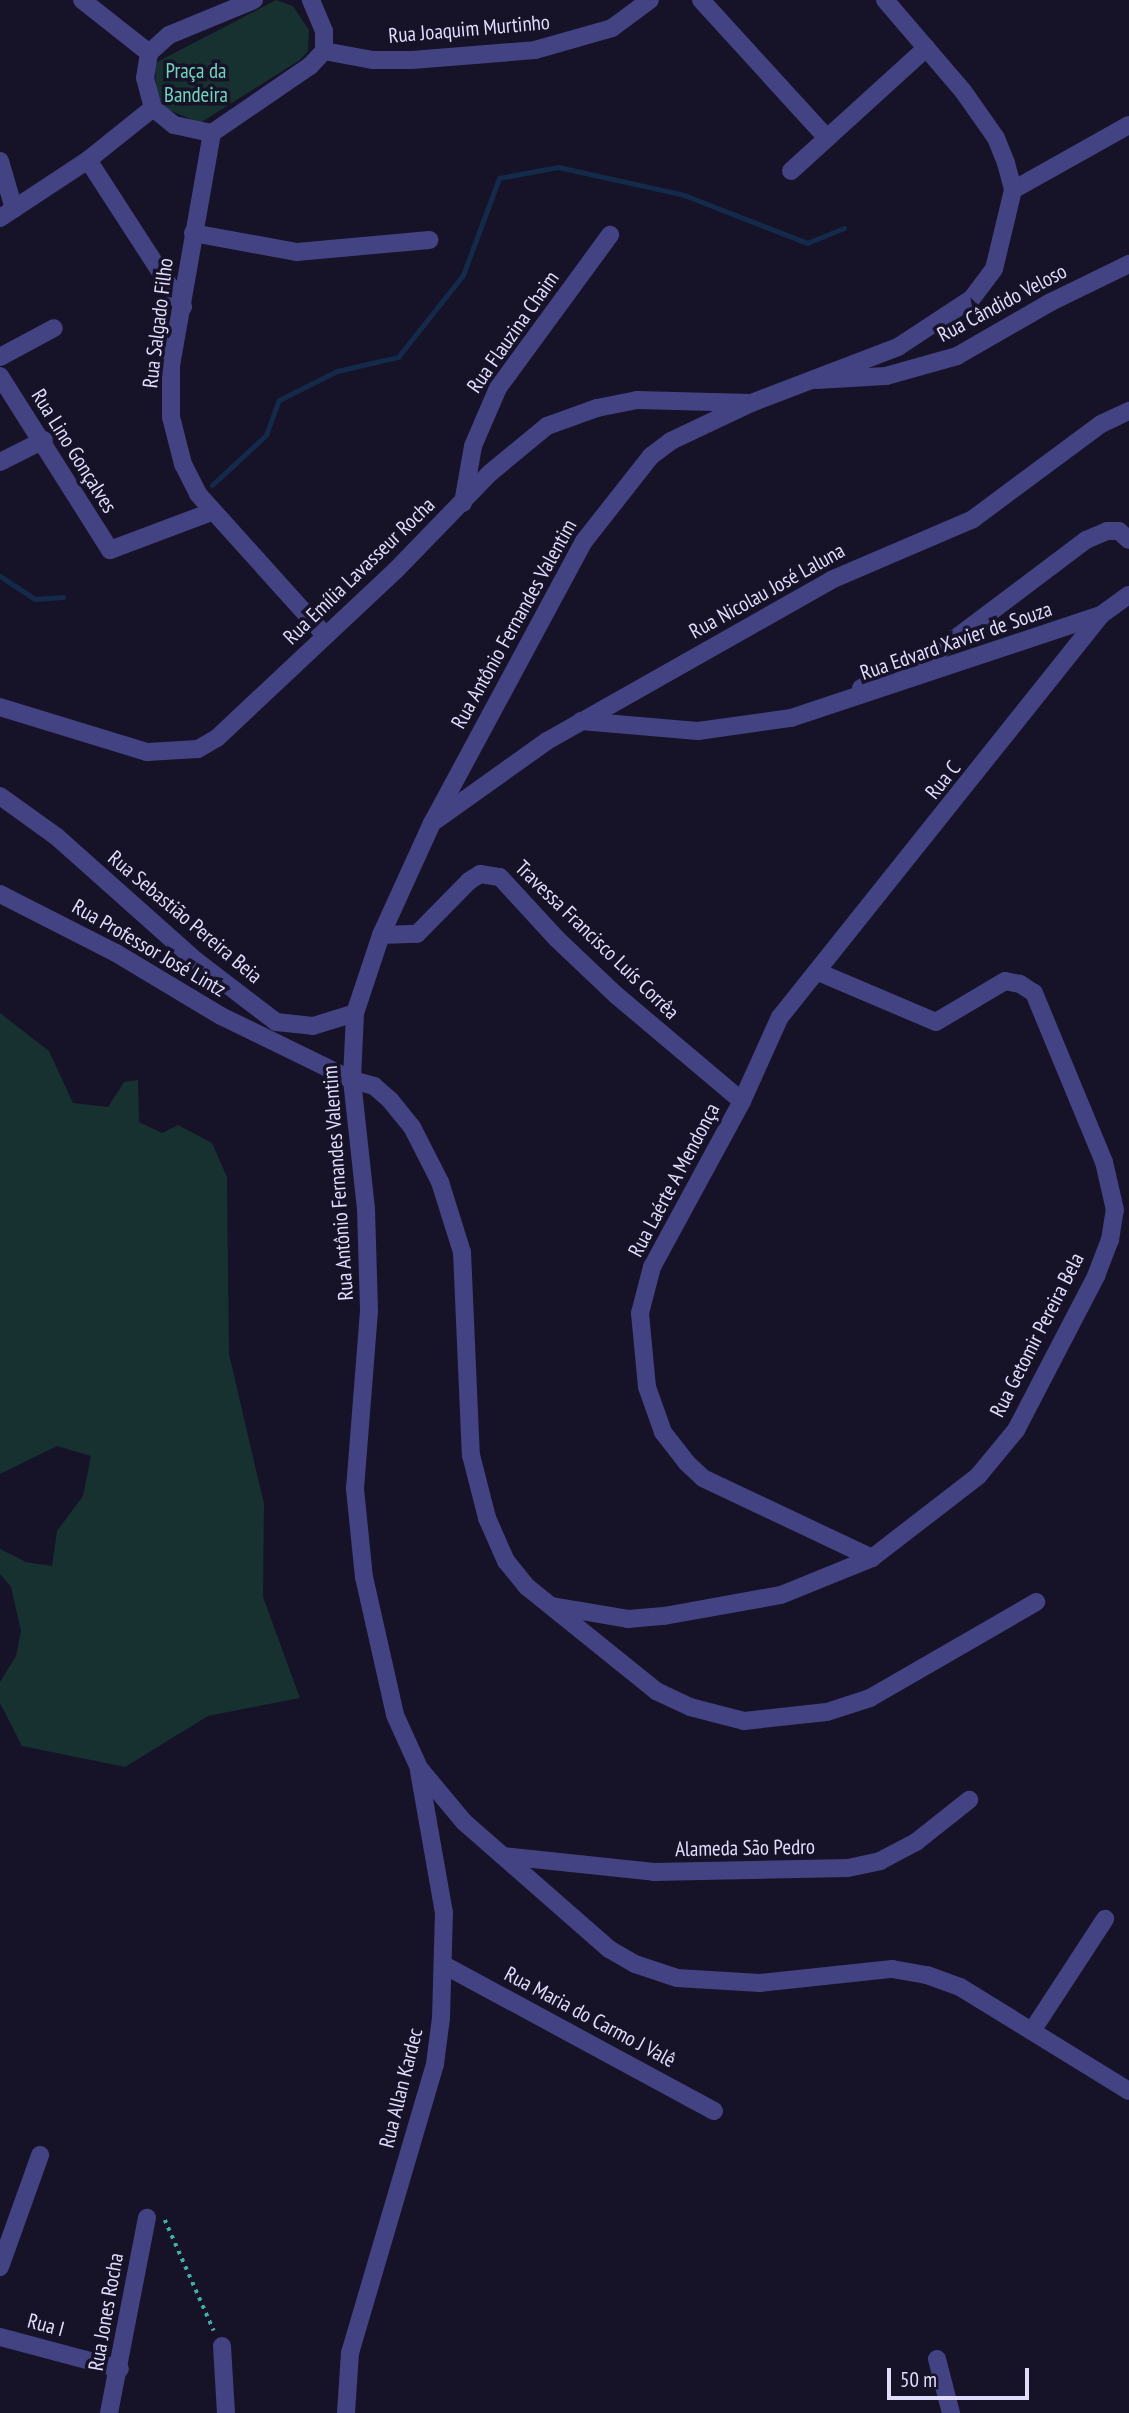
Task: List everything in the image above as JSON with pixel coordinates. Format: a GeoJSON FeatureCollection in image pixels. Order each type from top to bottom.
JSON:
{"type":"FeatureCollection","features":[{"type":"Feature","properties":{"kind":"street"},"geometry":{"type":"LineString","coordinates":[[82,0],[149,53]]}},
{"type":"Feature","properties":{"kind":"street"},"geometry":{"type":"LineString","coordinates":[[254,0],[169,35],[149,53],[145,87],[153,108],[174,125],[212,133],[310,66],[324,51],[324,31],[316,1]]}},
{"type":"Feature","properties":{"kind":"street","name":"Rua Joaquim Murtinho"},"geometry":{"type":"LineString","coordinates":[[324,51],[373,60],[412,60],[535,50],[612,28],[650,0]]}},
{"type":"Feature","properties":{"kind":"street"},"geometry":{"type":"LineString","coordinates":[[701,0],[827,138]]}},
{"type":"Feature","properties":{"kind":"street"},"geometry":{"type":"LineString","coordinates":[[885,0],[996,138],[1013,190],[1129,125]]}},
{"type":"Feature","properties":{"kind":"street"},"geometry":{"type":"LineString","coordinates":[[791,171],[926,48]]}},
{"type":"Feature","properties":{"kind":"street"},"geometry":{"type":"LineString","coordinates":[[0,161],[7,214],[88,160],[153,108]]}},
{"type":"Feature","properties":{"kind":"street","name":"Rua Salgado Filho"},"geometry":{"type":"LineString","coordinates":[[212,133],[171,366],[171,417],[183,464],[211,512],[325,635]]}},
{"type":"Feature","properties":{"kind":"street"},"geometry":{"type":"LineString","coordinates":[[88,160],[183,307]]}},
{"type":"Feature","properties":{"kind":"street","name":"Rua Antônio Fernandes Valentim"},"geometry":{"type":"LineString","coordinates":[[1013,190],[994,269],[971,299],[898,347],[751,403],[671,441],[623,486],[584,541],[530,634],[432,823],[382,935],[355,1013],[352,1080],[366,1209],[369,1311],[355,1489],[364,1577],[380,1659],[395,1715],[419,1768],[464,1822],[609,1949],[635,1964],[677,1978],[760,1983],[892,1969],[916,1973],[960,1987],[1129,2091]]}},
{"type":"Feature","properties":{"kind":"street"},"geometry":{"type":"LineString","coordinates":[[193,233],[297,252],[429,240]]}},
{"type":"Feature","properties":{"kind":"street","name":"Rua Flauzina Chaim"},"geometry":{"type":"LineString","coordinates":[[463,503],[473,446],[498,388],[610,235]]}},
{"type":"Feature","properties":{"kind":"street","name":"Rua Cândido Veloso"},"geometry":{"type":"LineString","coordinates":[[809,381],[886,376],[957,356],[1051,302],[1129,264]]}},
{"type":"Feature","properties":{"kind":"street"},"geometry":{"type":"LineString","coordinates":[[0,357],[54,328]]}},
{"type":"Feature","properties":{"kind":"street","name":"Rua Lino Gonçalves"},"geometry":{"type":"LineString","coordinates":[[0,376],[44,440],[110,550],[211,512]]}},
{"type":"Feature","properties":{"kind":"street","name":"Rua Emília Lavasseur Rocha"},"geometry":{"type":"LineString","coordinates":[[0,707],[147,752],[198,749],[218,738],[463,503],[523,441],[547,426],[597,408],[637,400],[751,403]]}},
{"type":"Feature","properties":{"kind":"street","name":"Rua Nicolau José Laluna"},"geometry":{"type":"LineString","coordinates":[[432,823],[547,741],[831,580],[973,519],[1101,424],[1129,411]]}},
{"type":"Feature","properties":{"kind":"street"},"geometry":{"type":"LineString","coordinates":[[0,463],[44,440]]}},
{"type":"Feature","properties":{"kind":"street","name":"Rua Edvard Xavier de Souza"},"geometry":{"type":"LineString","coordinates":[[791,718],[940,650],[1086,540],[1107,531],[1119,531],[1129,540]]}},
{"type":"Feature","properties":{"kind":"street","name":"Rua Edvard Xavier de Souza"},"geometry":{"type":"LineString","coordinates":[[581,721],[698,730],[791,718],[1101,615],[1129,595]]}},
{"type":"Feature","properties":{"kind":"street","name":"Rua C"},"geometry":{"type":"LineString","coordinates":[[818,972],[1101,615]]}},
{"type":"Feature","properties":{"kind":"street","name":"Rua Sebastião Pereira Beia"},"geometry":{"type":"LineString","coordinates":[[0,796],[57,837],[195,960],[276,1022],[313,1026],[355,1013]]}},
{"type":"Feature","properties":{"kind":"street","name":"Travessa Francisco Luís Corrêa"},"geometry":{"type":"LineString","coordinates":[[382,935],[418,934],[469,881],[480,874],[500,877],[606,985],[742,1101]]}},
{"type":"Feature","properties":{"kind":"street","name":"Rua Professor José Lintz"},"geometry":{"type":"LineString","coordinates":[[0,894],[116,953],[222,1016],[352,1080],[374,1086],[390,1100],[412,1127],[440,1182],[462,1252],[475,1481],[506,1561],[548,1605],[656,1691],[690,1707],[744,1721],[827,1712],[870,1698],[1036,1602]]}},
{"type":"Feature","properties":{"kind":"street","name":"Rua Laérte A Mendonça"},"geometry":{"type":"LineString","coordinates":[[818,972],[780,1017],[742,1101],[652,1267],[640,1313],[647,1387],[663,1433],[703,1478],[872,1558]]}},
{"type":"Feature","properties":{"kind":"street","name":"Rua Getomir Pereira Bela"},"geometry":{"type":"LineString","coordinates":[[548,1605],[628,1619],[664,1616],[780,1595],[872,1558],[978,1476],[1016,1430],[1096,1276],[1110,1240],[1115,1210],[1104,1162],[1034,993],[1020,984],[1004,981],[936,1022],[818,972]]}},
{"type":"Feature","properties":{"kind":"street","name":"Rua Allan Kardec"},"geometry":{"type":"LineString","coordinates":[[346,2413],[350,2353],[435,2064],[444,1965],[442,1901],[419,1768]]}},
{"type":"Feature","properties":{"kind":"street","name":"Alameda São Pedro"},"geometry":{"type":"LineString","coordinates":[[503,1856],[654,1872],[848,1868],[880,1861],[916,1842],[969,1800]]}},
{"type":"Feature","properties":{"kind":"street"},"geometry":{"type":"LineString","coordinates":[[1032,2031],[1105,1919]]}},
{"type":"Feature","properties":{"kind":"street","name":"Rua Maria do Carmo J Valê"},"geometry":{"type":"LineString","coordinates":[[444,1965],[714,2111]]}},
{"type":"Feature","properties":{"kind":"street"},"geometry":{"type":"LineString","coordinates":[[0,2267],[14,2217],[40,2155]]}},
{"type":"Feature","properties":{"kind":"street","name":"Rua Jones Rocha"},"geometry":{"type":"LineString","coordinates":[[109,2413],[120,2369],[147,2218]]}},
{"type":"Feature","properties":{"kind":"street","name":"Rua I"},"geometry":{"type":"LineString","coordinates":[[0,2337],[120,2369]]}},
{"type":"Feature","properties":{"kind":"street"},"geometry":{"type":"LineString","coordinates":[[222,2346],[226,2413]]}},
{"type":"Feature","properties":{"kind":"street"},"geometry":{"type":"LineString","coordinates":[[937,2359],[951,2413]]}},
{"type":"Feature","properties":{"kind":"path"},"geometry":{"type":"LineString","coordinates":[[147,2218],[152,2212],[161,2214],[168,2225],[222,2346]]}},
{"type":"Feature","properties":{"kind":"green space","name":"Praça da Bandeira"},"geometry":{"type":"Polygon","coordinates":[[[276,0],[293,6],[309,30],[308,51],[300,60],[200,123],[164,108],[156,92],[155,63],[276,0]]]}},
{"type":"Feature","properties":{"kind":"green space"},"geometry":{"type":"Polygon","coordinates":[[[0,1013],[49,1051],[73,1103],[108,1107],[124,1082],[138,1080],[139,1122],[162,1133],[178,1125],[212,1143],[227,1177],[229,1354],[264,1504],[263,1597],[300,1698],[208,1716],[125,1767],[22,1746],[0,1703],[0,1682],[16,1656],[21,1631],[11,1587],[0,1574],[0,1549],[26,1562],[52,1566],[57,1531],[83,1496],[91,1456],[57,1446],[0,1474],[0,1013]]]}},
{"type":"Feature","properties":{"kind":"waterway"},"geometry":{"type":"LineString","coordinates":[[212,485],[266,435],[279,400],[337,371],[398,357],[463,275],[499,178],[558,167],[684,195],[807,243],[844,228]]}},
{"type":"Feature","properties":{"kind":"waterway"},"geometry":{"type":"LineString","coordinates":[[0,576],[35,599],[63,597]]}}]}
